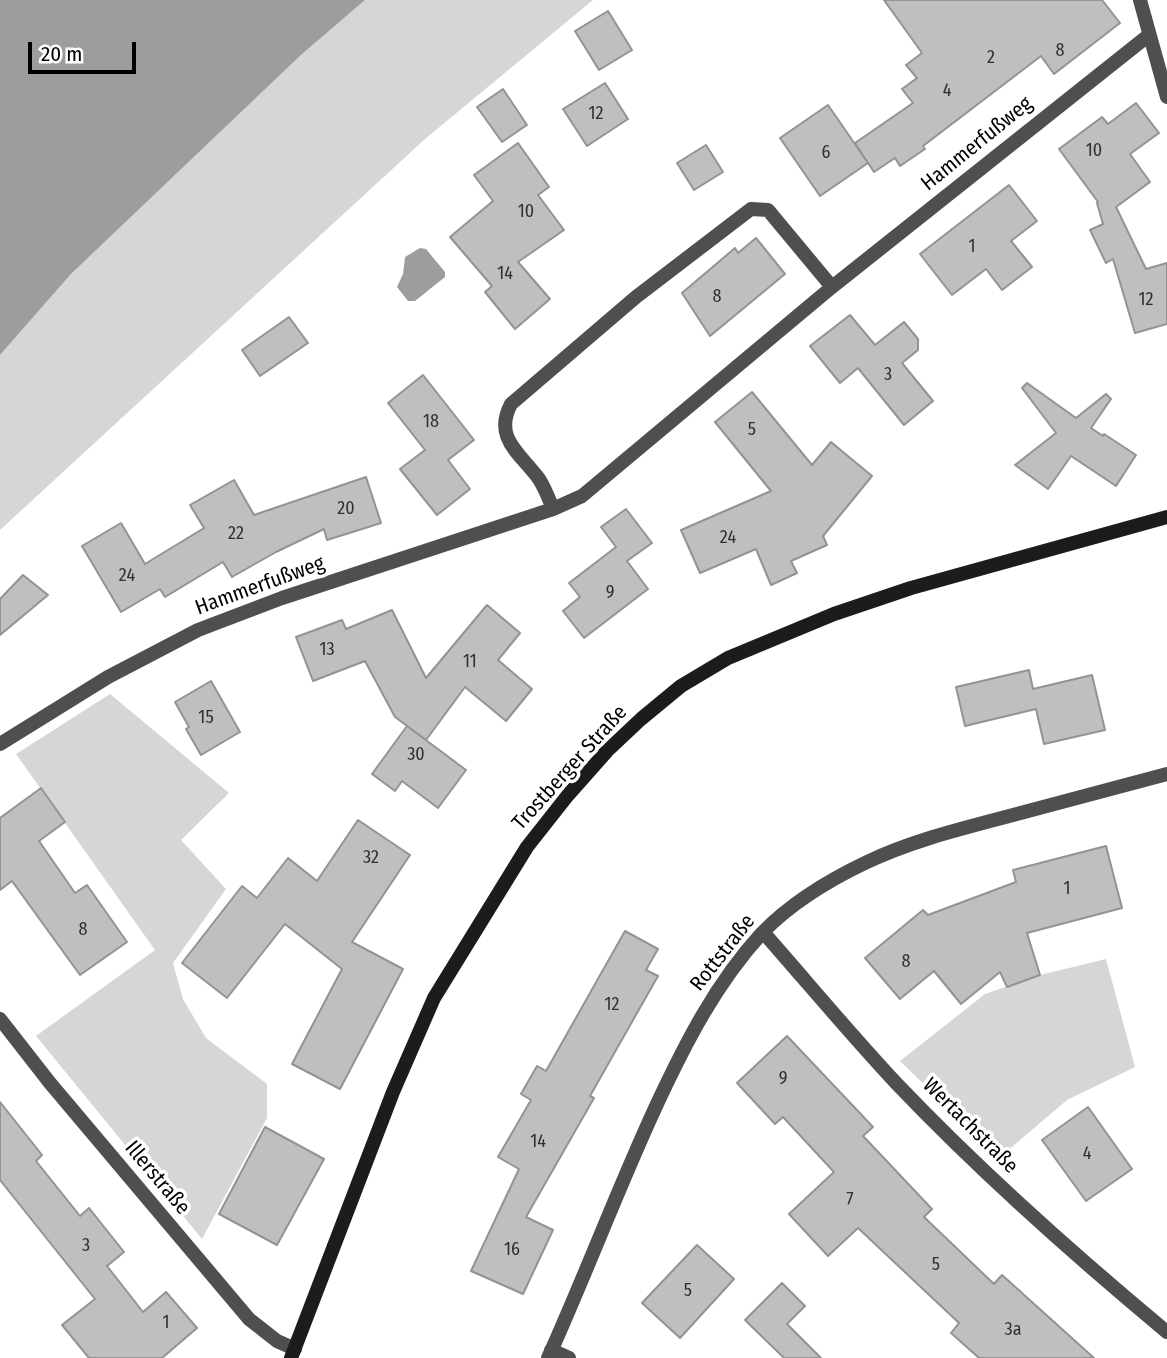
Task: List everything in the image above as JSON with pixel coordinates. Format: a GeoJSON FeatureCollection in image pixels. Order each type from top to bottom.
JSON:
{"type":"FeatureCollection","features":[{"type":"Feature","properties":{"kind":"main road","name":"Trostberger Straße"},"geometry":{"type":"LineString","coordinates":[[293,1353],[393,1092],[434,998],[527,846],[568,795],[641,719],[681,686],[728,658],[834,614],[911,588],[1167,517]]}},
{"type":"Feature","properties":{"kind":"street"},"geometry":{"type":"LineString","coordinates":[[1140,0],[1167,97]]}},
{"type":"Feature","properties":{"kind":"street","name":"Hammerfußweg"},"geometry":{"type":"LineString","coordinates":[[0,744],[108,677],[198,630],[282,598],[553,509],[582,496],[832,287],[1149,35]]}},
{"type":"Feature","properties":{"kind":"street"},"geometry":{"type":"LineString","coordinates":[[553,509],[541,482],[504,433],[505,417],[512,404],[636,297],[751,209],[768,210],[832,287]]}},
{"type":"Feature","properties":{"kind":"street","name":"Rottstraße"},"geometry":{"type":"LineString","coordinates":[[550,1354],[626,1171],[678,1058],[713,997],[738,961],[763,932],[828,882],[868,861],[919,840],[1167,774]]}},
{"type":"Feature","properties":{"kind":"street","name":"Wertachstraße"},"geometry":{"type":"LineString","coordinates":[[763,932],[897,1083],[971,1158],[1035,1218],[1167,1332]]}},
{"type":"Feature","properties":{"kind":"street","name":"Illerstraße"},"geometry":{"type":"LineString","coordinates":[[0,1019],[50,1083],[249,1319],[293,1353]]}},
{"type":"Feature","properties":{"kind":"street"},"geometry":{"type":"LineString","coordinates":[[550,1354],[569,1358]]}},
{"type":"Feature","properties":{"kind":"shaded area"},"geometry":{"type":"Polygon","coordinates":[[[0,0],[365,0],[301,55],[71,274],[0,355],[0,0]]]}},
{"type":"Feature","properties":{"kind":"shaded area"},"geometry":{"type":"Polygon","coordinates":[[[365,0],[593,0],[425,139],[0,530],[0,355],[71,274],[301,55],[365,0]]]}},
{"type":"Feature","properties":{"kind":"shaded area"},"geometry":{"type":"Polygon","coordinates":[[[420,248],[426,249],[445,272],[445,277],[415,301],[408,301],[397,287],[403,274],[405,257],[420,248]]]}},
{"type":"Feature","properties":{"kind":"shaded area"},"geometry":{"type":"Polygon","coordinates":[[[110,694],[229,793],[181,840],[226,889],[173,963],[183,999],[206,1038],[267,1084],[267,1118],[202,1239],[36,1036],[155,950],[16,754],[110,694]]]}},
{"type":"Feature","properties":{"kind":"shaded area"},"geometry":{"type":"Polygon","coordinates":[[[1106,959],[1135,1067],[1067,1100],[999,1158],[900,1061],[985,994],[1040,975],[1106,959]]]}},
{"type":"Feature","properties":{"kind":"building"},"geometry":{"type":"Polygon","coordinates":[[[884,0],[1102,0],[1120,23],[1054,74],[1041,56],[923,146],[925,149],[900,166],[895,158],[874,172],[855,143],[913,103],[902,89],[917,78],[906,65],[922,53],[884,0]]]}},
{"type":"Feature","properties":{"kind":"building"},"geometry":{"type":"Polygon","coordinates":[[[608,11],[632,50],[599,70],[575,31],[608,11]]]}},
{"type":"Feature","properties":{"kind":"building"},"geometry":{"type":"Polygon","coordinates":[[[605,83],[628,119],[587,146],[563,109],[605,83]]]}},
{"type":"Feature","properties":{"kind":"building"},"geometry":{"type":"Polygon","coordinates":[[[503,89],[527,125],[502,142],[477,107],[503,89]]]}},
{"type":"Feature","properties":{"kind":"building"},"geometry":{"type":"Polygon","coordinates":[[[1136,103],[1159,133],[1130,154],[1150,182],[1116,207],[1146,269],[1167,263],[1167,324],[1135,333],[1113,259],[1106,263],[1090,230],[1103,224],[1098,202],[1059,149],[1102,117],[1108,124],[1136,103]]]}},
{"type":"Feature","properties":{"kind":"building"},"geometry":{"type":"Polygon","coordinates":[[[828,105],[868,163],[820,196],[780,138],[828,105]]]}},
{"type":"Feature","properties":{"kind":"building"},"geometry":{"type":"Polygon","coordinates":[[[518,143],[549,187],[538,195],[564,230],[518,262],[550,299],[515,329],[485,292],[492,286],[450,237],[493,201],[474,175],[518,143]]]}},
{"type":"Feature","properties":{"kind":"building"},"geometry":{"type":"Polygon","coordinates":[[[706,145],[723,172],[694,190],[677,163],[706,145]]]}},
{"type":"Feature","properties":{"kind":"building"},"geometry":{"type":"Polygon","coordinates":[[[1009,185],[1037,221],[1011,241],[1032,267],[1002,290],[986,269],[952,295],[920,254],[1009,185]]]}},
{"type":"Feature","properties":{"kind":"building"},"geometry":{"type":"Polygon","coordinates":[[[756,238],[785,274],[710,336],[682,293],[735,248],[738,253],[756,238]]]}},
{"type":"Feature","properties":{"kind":"building"},"geometry":{"type":"Polygon","coordinates":[[[850,315],[875,345],[904,322],[918,339],[918,350],[902,363],[933,401],[904,425],[858,368],[840,383],[810,346],[850,315]]]}},
{"type":"Feature","properties":{"kind":"building"},"geometry":{"type":"Polygon","coordinates":[[[289,317],[308,343],[260,376],[242,350],[289,317]]]}},
{"type":"Feature","properties":{"kind":"building"},"geometry":{"type":"Polygon","coordinates":[[[423,375],[474,440],[448,460],[470,489],[437,515],[400,469],[425,450],[388,403],[423,375]]]}},
{"type":"Feature","properties":{"kind":"building"},"geometry":{"type":"Polygon","coordinates":[[[1027,383],[1076,418],[1106,394],[1111,399],[1091,428],[1136,455],[1116,486],[1071,456],[1048,489],[1015,465],[1056,433],[1022,388],[1027,383]]]}},
{"type":"Feature","properties":{"kind":"building"},"geometry":{"type":"Polygon","coordinates":[[[752,392],[812,465],[831,442],[872,476],[823,536],[827,545],[791,561],[797,573],[771,585],[756,549],[700,573],[681,530],[771,491],[715,422],[752,392]]]}},
{"type":"Feature","properties":{"kind":"building"},"geometry":{"type":"Polygon","coordinates":[[[366,477],[381,523],[327,540],[324,529],[232,577],[223,562],[165,597],[160,589],[121,612],[82,546],[121,523],[145,564],[204,528],[190,505],[234,480],[254,515],[366,477]]]}},
{"type":"Feature","properties":{"kind":"building"},"geometry":{"type":"Polygon","coordinates":[[[626,509],[652,543],[627,561],[648,589],[584,638],[563,611],[580,597],[569,583],[616,547],[601,527],[626,509]]]}},
{"type":"Feature","properties":{"kind":"building"},"geometry":{"type":"Polygon","coordinates":[[[23,575],[48,595],[0,635],[0,599],[23,575]]]}},
{"type":"Feature","properties":{"kind":"building"},"geometry":{"type":"Polygon","coordinates":[[[487,605],[520,633],[498,660],[532,689],[506,721],[465,687],[426,740],[395,717],[365,661],[313,681],[296,637],[342,620],[346,629],[392,610],[426,678],[487,605]]]}},
{"type":"Feature","properties":{"kind":"building"},"geometry":{"type":"Polygon","coordinates":[[[1029,670],[1033,689],[1092,675],[1105,730],[1044,744],[1036,709],[965,726],[956,687],[1029,670]]]}},
{"type":"Feature","properties":{"kind":"building"},"geometry":{"type":"Polygon","coordinates":[[[211,681],[240,732],[201,755],[175,702],[211,681]]]}},
{"type":"Feature","properties":{"kind":"building"},"geometry":{"type":"Polygon","coordinates":[[[407,726],[466,770],[438,808],[402,781],[395,791],[372,774],[407,726]]]}},
{"type":"Feature","properties":{"kind":"building"},"geometry":{"type":"Polygon","coordinates":[[[41,788],[65,822],[39,841],[75,893],[87,885],[127,942],[80,975],[12,881],[0,890],[0,818],[41,788]]]}},
{"type":"Feature","properties":{"kind":"building"},"geometry":{"type":"Polygon","coordinates":[[[358,820],[410,855],[352,942],[403,969],[340,1089],[292,1064],[342,969],[285,924],[227,998],[182,963],[242,886],[257,898],[288,858],[317,881],[358,820]]]}},
{"type":"Feature","properties":{"kind":"building"},"geometry":{"type":"Polygon","coordinates":[[[1106,846],[1122,908],[1027,933],[1040,975],[1007,987],[1000,972],[961,1004],[934,971],[900,999],[865,958],[923,910],[928,915],[1016,882],[1013,870],[1106,846]]]}},
{"type":"Feature","properties":{"kind":"building"},"geometry":{"type":"Polygon","coordinates":[[[625,931],[658,949],[646,970],[658,976],[590,1096],[594,1098],[526,1217],[553,1230],[523,1294],[471,1271],[519,1169],[498,1157],[531,1100],[521,1094],[537,1066],[546,1071],[625,931]]]}},
{"type":"Feature","properties":{"kind":"building"},"geometry":{"type":"Polygon","coordinates":[[[787,1036],[873,1127],[863,1136],[932,1209],[924,1217],[994,1284],[1002,1275],[1094,1358],[979,1358],[951,1333],[959,1323],[858,1228],[828,1256],[789,1214],[834,1172],[783,1117],[775,1124],[737,1083],[787,1036]]]}},
{"type":"Feature","properties":{"kind":"building"},"geometry":{"type":"Polygon","coordinates":[[[0,1102],[42,1155],[36,1161],[80,1216],[89,1208],[124,1252],[107,1266],[143,1312],[166,1292],[197,1328],[162,1358],[89,1358],[62,1325],[95,1299],[0,1180],[0,1102]]]}},
{"type":"Feature","properties":{"kind":"building"},"geometry":{"type":"Polygon","coordinates":[[[1088,1107],[1132,1169],[1086,1201],[1042,1140],[1088,1107]]]}},
{"type":"Feature","properties":{"kind":"building"},"geometry":{"type":"Polygon","coordinates":[[[265,1127],[324,1159],[277,1245],[219,1214],[265,1127]]]}},
{"type":"Feature","properties":{"kind":"building"},"geometry":{"type":"Polygon","coordinates":[[[697,1245],[734,1279],[680,1338],[642,1303],[697,1245]]]}},
{"type":"Feature","properties":{"kind":"building"},"geometry":{"type":"Polygon","coordinates":[[[782,1283],[805,1306],[787,1324],[821,1358],[784,1358],[745,1320],[782,1283]]]}}]}
